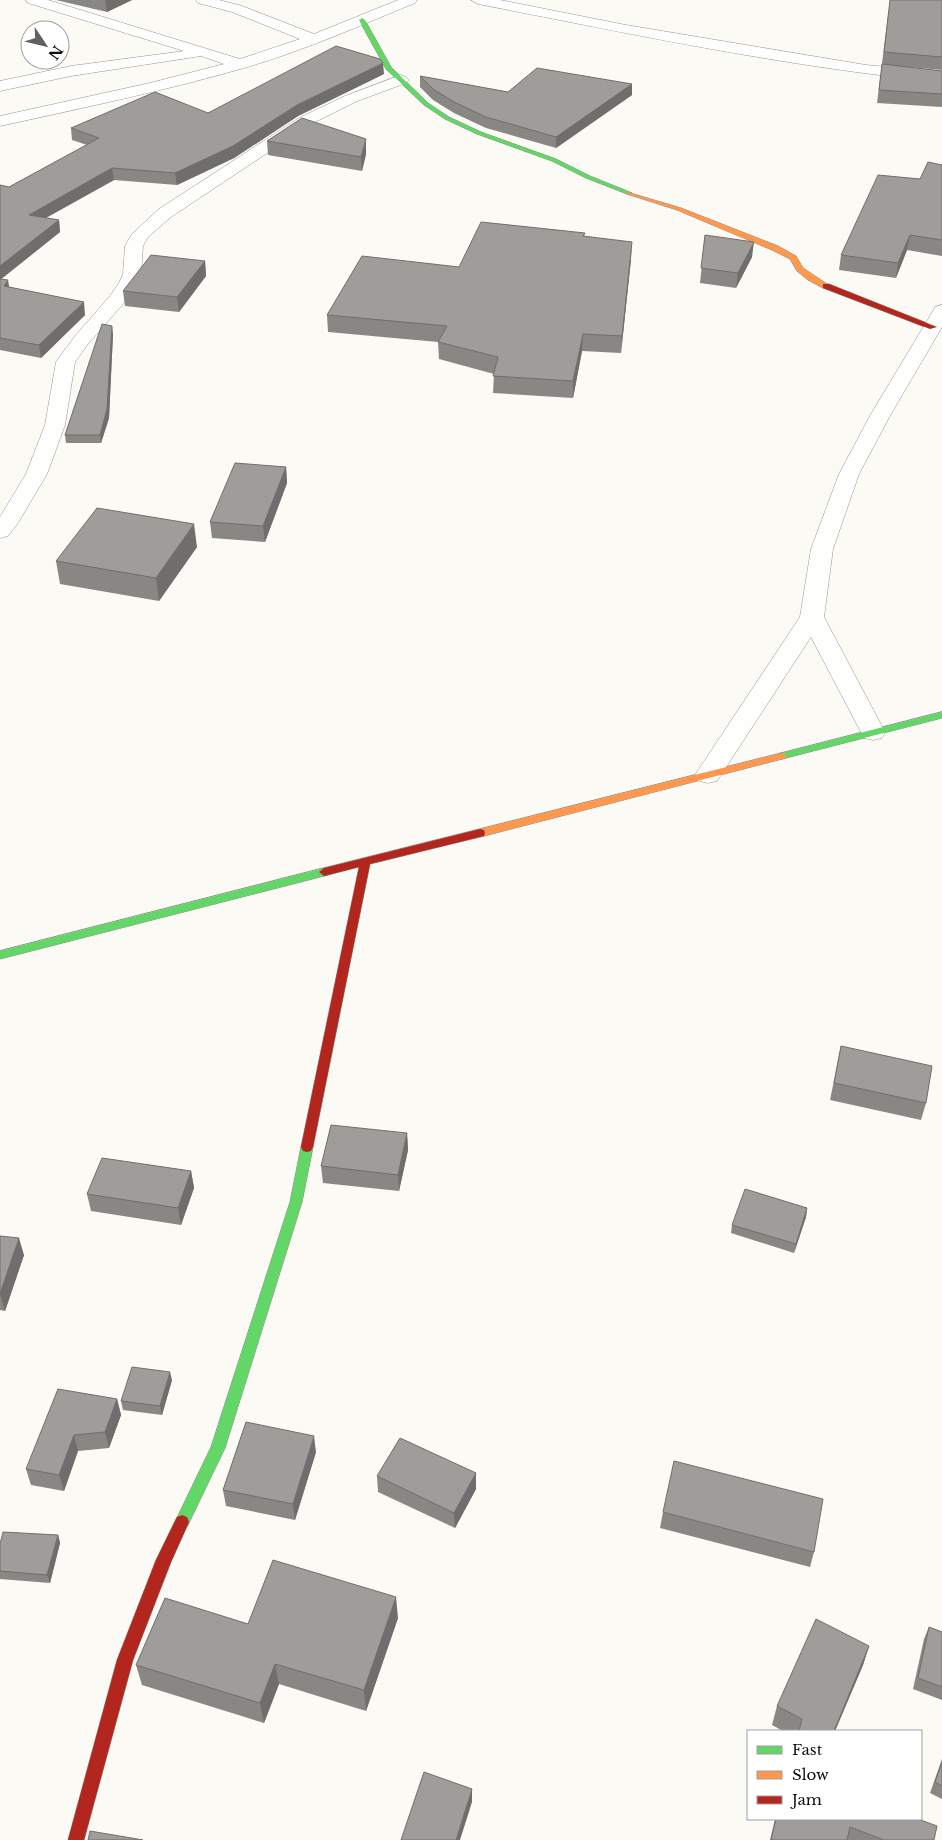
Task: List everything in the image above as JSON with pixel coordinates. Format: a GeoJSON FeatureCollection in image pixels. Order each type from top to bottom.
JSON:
{"type":"FeatureCollection","features":[{"type":"Feature","properties":{"kind":"street"},"geometry":{"type":"LineString","coordinates":[[33,0],[241,64]]}},
{"type":"Feature","properties":{"kind":"street"},"geometry":{"type":"LineString","coordinates":[[203,0],[237,9],[314,39]]}},
{"type":"Feature","properties":{"kind":"street"},"geometry":{"type":"LineString","coordinates":[[0,121],[241,64],[314,39],[410,0]]}},
{"type":"Feature","properties":{"kind":"street"},"geometry":{"type":"LineString","coordinates":[[478,0],[626,29],[866,70],[942,77]]}},
{"type":"Feature","properties":{"kind":"street"},"geometry":{"type":"LineString","coordinates":[[362,20],[388,68],[426,104],[447,118],[479,133],[554,160],[633,194],[678,209],[775,248],[793,258],[800,269],[811,278],[839,292],[938,319],[881,414],[848,474],[822,549],[812,617],[708,775]]}},
{"type":"Feature","properties":{"kind":"street"},"geometry":{"type":"LineString","coordinates":[[0,86],[71,71],[204,53]]}},
{"type":"Feature","properties":{"kind":"street"},"geometry":{"type":"LineString","coordinates":[[0,531],[26,497],[44,456],[60,408],[60,382],[65,362],[82,338],[124,291],[133,272],[134,245],[146,230],[165,213],[305,121],[350,100],[401,80]]}},
{"type":"Feature","properties":{"kind":"street"},"geometry":{"type":"LineString","coordinates":[[812,617],[873,732]]}},
{"type":"Feature","properties":{"kind":"street"},"geometry":{"type":"LineString","coordinates":[[0,955],[942,714]]}},
{"type":"Feature","properties":{"kind":"street"},"geometry":{"type":"LineString","coordinates":[[76,1840],[125,1660],[164,1560],[218,1448],[296,1202],[365,863]]}},
{"type":"Feature","properties":{"kind":"building"},"geometry":{"type":"Polygon","coordinates":[[[890,0],[942,0],[942,57],[884,52],[890,0]]]}},
{"type":"Feature","properties":{"kind":"building"},"geometry":{"type":"Polygon","coordinates":[[[336,46],[380,59],[383,63],[297,105],[233,146],[175,173],[112,168],[29,215],[59,220],[0,266],[0,185],[9,187],[99,138],[71,128],[155,92],[208,113],[336,46]]]}},
{"type":"Feature","properties":{"kind":"building"},"geometry":{"type":"Polygon","coordinates":[[[882,64],[942,71],[942,94],[879,90],[882,64]]]}},
{"type":"Feature","properties":{"kind":"building"},"geometry":{"type":"Polygon","coordinates":[[[537,68],[632,84],[556,137],[486,117],[454,102],[433,89],[420,76],[508,92],[537,68]]]}},
{"type":"Feature","properties":{"kind":"building"},"geometry":{"type":"Polygon","coordinates":[[[302,118],[366,139],[361,157],[267,141],[302,118]]]}},
{"type":"Feature","properties":{"kind":"building"},"geometry":{"type":"Polygon","coordinates":[[[928,162],[942,165],[942,240],[910,235],[898,263],[841,255],[878,175],[920,179],[928,162]]]}},
{"type":"Feature","properties":{"kind":"building"},"geometry":{"type":"Polygon","coordinates":[[[481,222],[585,233],[583,236],[632,242],[622,336],[583,334],[573,381],[493,376],[498,357],[438,342],[447,326],[327,315],[362,256],[459,267],[481,222]]]}},
{"type":"Feature","properties":{"kind":"building"},"geometry":{"type":"Polygon","coordinates":[[[705,235],[754,242],[738,273],[701,268],[705,235]]]}},
{"type":"Feature","properties":{"kind":"building"},"geometry":{"type":"Polygon","coordinates":[[[151,255],[205,261],[177,297],[123,291],[151,255]]]}},
{"type":"Feature","properties":{"kind":"building"},"geometry":{"type":"Polygon","coordinates":[[[0,279],[8,280],[4,286],[84,302],[39,345],[0,338],[0,279]]]}},
{"type":"Feature","properties":{"kind":"building"},"geometry":{"type":"Polygon","coordinates":[[[102,324],[112,326],[107,409],[100,435],[65,435],[102,324]]]}},
{"type":"Feature","properties":{"kind":"building"},"geometry":{"type":"Polygon","coordinates":[[[235,463],[286,467],[263,526],[210,522],[235,463]]]}},
{"type":"Feature","properties":{"kind":"building"},"geometry":{"type":"Polygon","coordinates":[[[97,508],[194,524],[156,578],[56,561],[97,508]]]}},
{"type":"Feature","properties":{"kind":"building"},"geometry":{"type":"Polygon","coordinates":[[[841,1046],[932,1066],[926,1103],[834,1083],[841,1046]]]}},
{"type":"Feature","properties":{"kind":"building"},"geometry":{"type":"Polygon","coordinates":[[[331,1125],[407,1133],[398,1175],[321,1166],[331,1125]]]}},
{"type":"Feature","properties":{"kind":"building"},"geometry":{"type":"Polygon","coordinates":[[[102,1158],[191,1171],[178,1208],[87,1194],[102,1158]]]}},
{"type":"Feature","properties":{"kind":"building"},"geometry":{"type":"Polygon","coordinates":[[[745,1189],[807,1208],[796,1244],[732,1225],[745,1189]]]}},
{"type":"Feature","properties":{"kind":"building"},"geometry":{"type":"Polygon","coordinates":[[[0,1236],[19,1238],[0,1294],[0,1236]]]}},
{"type":"Feature","properties":{"kind":"building"},"geometry":{"type":"Polygon","coordinates":[[[132,1367],[170,1372],[160,1406],[121,1401],[132,1367]]]}},
{"type":"Feature","properties":{"kind":"building"},"geometry":{"type":"Polygon","coordinates":[[[58,1389],[117,1399],[105,1432],[74,1435],[59,1475],[26,1469],[58,1389]]]}},
{"type":"Feature","properties":{"kind":"building"},"geometry":{"type":"Polygon","coordinates":[[[246,1422],[314,1436],[293,1504],[223,1490],[246,1422]]]}},
{"type":"Feature","properties":{"kind":"building"},"geometry":{"type":"Polygon","coordinates":[[[400,1438],[476,1473],[454,1513],[377,1476],[400,1438]]]}},
{"type":"Feature","properties":{"kind":"building"},"geometry":{"type":"Polygon","coordinates":[[[674,1461],[823,1499],[814,1552],[663,1512],[674,1461]]]}},
{"type":"Feature","properties":{"kind":"building"},"geometry":{"type":"Polygon","coordinates":[[[3,1532],[58,1535],[47,1575],[0,1571],[0,1544],[3,1532]]]}},
{"type":"Feature","properties":{"kind":"building"},"geometry":{"type":"Polygon","coordinates":[[[273,1560],[396,1597],[364,1690],[275,1664],[260,1703],[136,1665],[165,1598],[248,1624],[273,1560]]]}},
{"type":"Feature","properties":{"kind":"building"},"geometry":{"type":"Polygon","coordinates":[[[816,1619],[869,1646],[834,1730],[799,1730],[802,1719],[777,1706],[816,1619]]]}},
{"type":"Feature","properties":{"kind":"building"},"geometry":{"type":"Polygon","coordinates":[[[929,1627],[942,1632],[942,1687],[918,1678],[929,1627]]]}},
{"type":"Feature","properties":{"kind":"building"},"geometry":{"type":"Polygon","coordinates":[[[942,1762],[942,1786],[935,1782],[942,1762]]]}},
{"type":"Feature","properties":{"kind":"building"},"geometry":{"type":"Polygon","coordinates":[[[424,1772],[472,1789],[456,1840],[401,1840],[424,1772]]]}},
{"type":"Feature","properties":{"kind":"building"},"geometry":{"type":"Polygon","coordinates":[[[776,1820],[921,1820],[937,1826],[934,1840],[884,1840],[850,1827],[847,1840],[771,1840],[776,1820]]]}},
{"type":"Feature","properties":{"kind":"building"},"geometry":{"type":"Polygon","coordinates":[[[90,1831],[143,1840],[88,1840],[90,1831]]]}},
{"type":"Feature","properties":{"kind":"traffic: fast"},"geometry":{"type":"LineString","coordinates":[[362,20],[388,68],[426,104],[447,118],[479,133],[554,160],[588,177],[629,193]]}},
{"type":"Feature","properties":{"kind":"traffic: fast"},"geometry":{"type":"LineString","coordinates":[[782,756],[942,715]]}},
{"type":"Feature","properties":{"kind":"traffic: fast"},"geometry":{"type":"LineString","coordinates":[[0,955],[324,872]]}},
{"type":"Feature","properties":{"kind":"traffic: fast"},"geometry":{"type":"LineString","coordinates":[[182,1522],[218,1448],[296,1202],[307,1147]]}},
{"type":"Feature","properties":{"kind":"traffic: slow"},"geometry":{"type":"LineString","coordinates":[[629,193],[679,209],[775,248],[793,258],[800,269],[811,278],[826,286]]}},
{"type":"Feature","properties":{"kind":"traffic: slow"},"geometry":{"type":"LineString","coordinates":[[480,833],[782,756]]}},
{"type":"Feature","properties":{"kind":"traffic: jam"},"geometry":{"type":"LineString","coordinates":[[826,286],[933,327]]}},
{"type":"Feature","properties":{"kind":"traffic: jam"},"geometry":{"type":"LineString","coordinates":[[324,872],[480,833]]}},
{"type":"Feature","properties":{"kind":"traffic: jam"},"geometry":{"type":"LineString","coordinates":[[307,1147],[365,863]]}},
{"type":"Feature","properties":{"kind":"traffic: jam"},"geometry":{"type":"LineString","coordinates":[[76,1840],[125,1660],[164,1560],[182,1522]]}}]}
